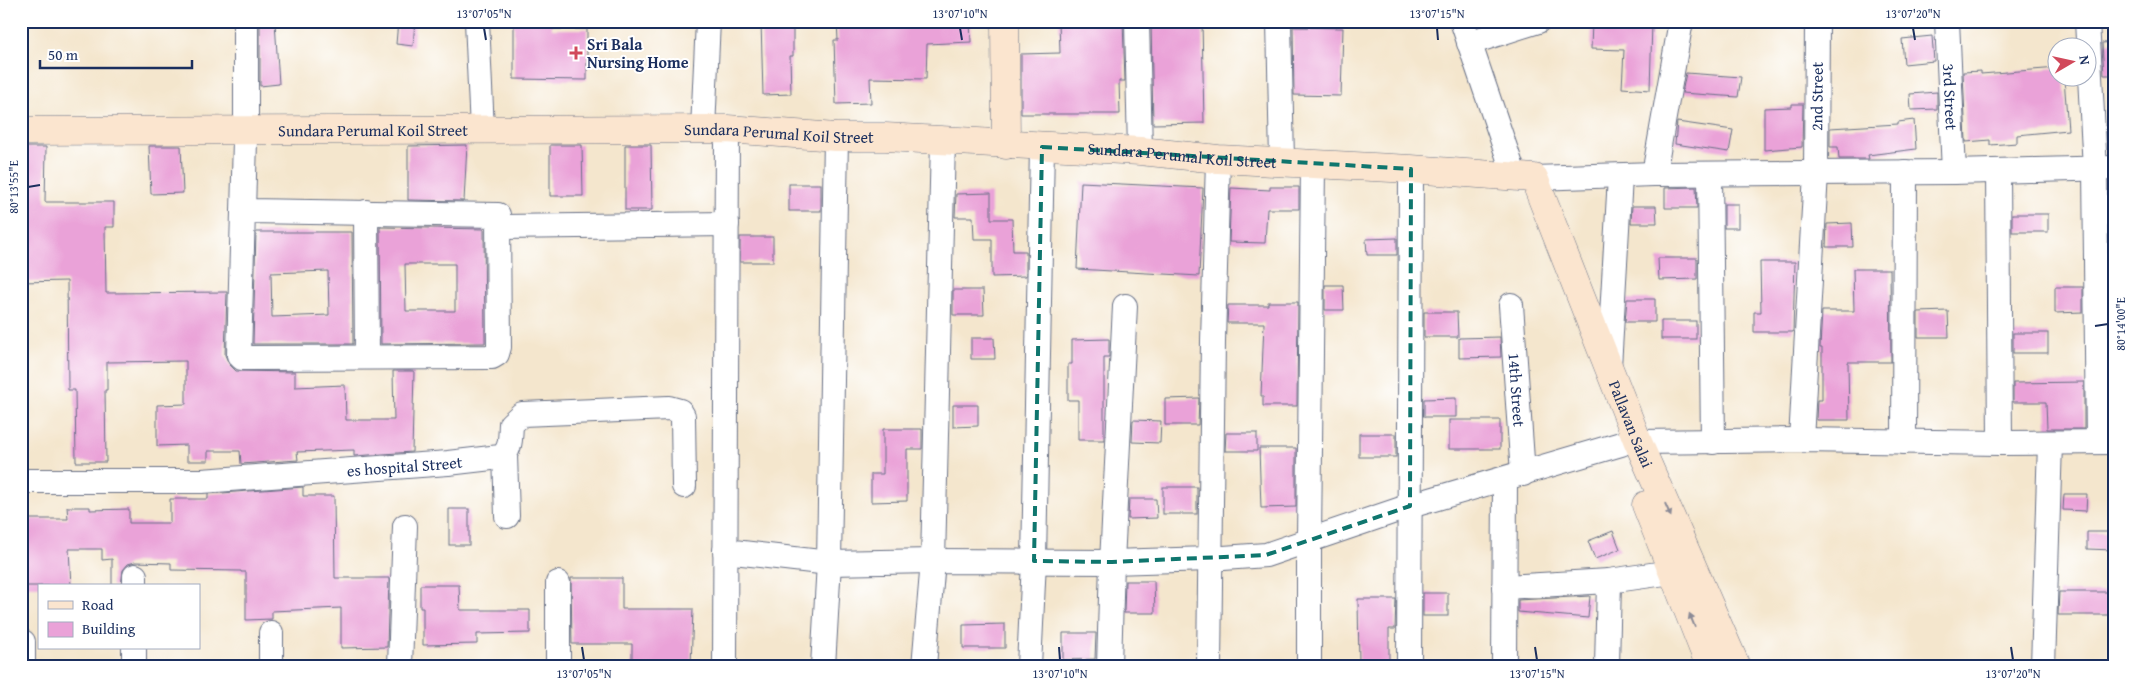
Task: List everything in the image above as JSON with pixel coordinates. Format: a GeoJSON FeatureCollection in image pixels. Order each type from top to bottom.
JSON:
{"type":"FeatureCollection","features":[{"type":"Feature","properties":{"kind":"street"},"geometry":{"type":"LineString","coordinates":[[243,211],[498,214],[499,347],[497,354],[492,356],[242,358],[239,355],[243,211],[246,130],[246,21]]}},
{"type":"Feature","properties":{"kind":"street"},"geometry":{"type":"LineString","coordinates":[[477,21],[482,130]]}},
{"type":"Feature","properties":{"kind":"street"},"geometry":{"type":"LineString","coordinates":[[708,21],[715,129],[727,224],[725,666]]}},
{"type":"Feature","properties":{"kind":"street"},"geometry":{"type":"LineString","coordinates":[[1005,21],[1006,145]]}},
{"type":"Feature","properties":{"kind":"street"},"geometry":{"type":"LineString","coordinates":[[1137,21],[1140,152]]}},
{"type":"Feature","properties":{"kind":"street"},"geometry":{"type":"LineString","coordinates":[[1279,21],[1282,161]]}},
{"type":"Feature","properties":{"kind":"street"},"geometry":{"type":"LineString","coordinates":[[1538,21],[1465,32],[1629,443],[1672,572],[1710,666]]}},
{"type":"Feature","properties":{"kind":"street"},"geometry":{"type":"LineString","coordinates":[[1654,174],[1681,21]]}},
{"type":"Feature","properties":{"kind":"street","name":"2nd Street"},"geometry":{"type":"LineString","coordinates":[[1801,440],[1816,173],[1817,21]]}},
{"type":"Feature","properties":{"kind":"street","name":"3rd Street"},"geometry":{"type":"LineString","coordinates":[[1947,21],[1954,172]]}},
{"type":"Feature","properties":{"kind":"street"},"geometry":{"type":"LineString","coordinates":[[725,551],[829,563],[933,561],[1112,562],[1266,555],[1410,506],[1629,443],[1801,440],[2000,443],[2106,442],[2104,168],[2087,21]]}},
{"type":"Feature","properties":{"kind":"street","name":"Sundara Perumal Koil Street"},"geometry":{"type":"LineString","coordinates":[[21,131],[715,129],[1140,152],[1524,177]]}},
{"type":"Feature","properties":{"kind":"street"},"geometry":{"type":"LineString","coordinates":[[823,666],[829,563],[836,137]]}},
{"type":"Feature","properties":{"kind":"street"},"geometry":{"type":"LineString","coordinates":[[924,666],[933,561],[943,141]]}},
{"type":"Feature","properties":{"kind":"street"},"geometry":{"type":"LineString","coordinates":[[1029,666],[1034,561],[1042,147]]}},
{"type":"Feature","properties":{"kind":"street"},"geometry":{"type":"LineString","coordinates":[[1209,666],[1209,559],[1218,158]]}},
{"type":"Feature","properties":{"kind":"street"},"geometry":{"type":"LineString","coordinates":[[1309,666],[1313,164]]}},
{"type":"Feature","properties":{"kind":"street"},"geometry":{"type":"LineString","coordinates":[[1524,177],[1954,172],[2104,168]]}},
{"type":"Feature","properties":{"kind":"street"},"geometry":{"type":"LineString","coordinates":[[1409,666],[1411,169]]}},
{"type":"Feature","properties":{"kind":"street"},"geometry":{"type":"LineString","coordinates":[[1998,171],[2000,443]]}},
{"type":"Feature","properties":{"kind":"street"},"geometry":{"type":"LineString","coordinates":[[1904,442],[1905,172]]}},
{"type":"Feature","properties":{"kind":"street"},"geometry":{"type":"LineString","coordinates":[[1710,174],[1713,442]]}},
{"type":"Feature","properties":{"kind":"street"},"geometry":{"type":"LineString","coordinates":[[1609,368],[1620,176]]}},
{"type":"Feature","properties":{"kind":"street","name":"Pallavan Salai"},"geometry":{"type":"LineString","coordinates":[[1524,177],[1609,368],[1629,443],[1736,666]]}},
{"type":"Feature","properties":{"kind":"street"},"geometry":{"type":"LineString","coordinates":[[366,212],[366,357]]}},
{"type":"Feature","properties":{"kind":"street"},"geometry":{"type":"LineString","coordinates":[[499,227],[727,224]]}},
{"type":"Feature","properties":{"kind":"street","name":"14th Street"},"geometry":{"type":"LineString","coordinates":[[1504,666],[1504,587],[1514,477],[1512,305]]}},
{"type":"Feature","properties":{"kind":"street"},"geometry":{"type":"LineString","coordinates":[[1110,666],[1112,562],[1125,306]]}},
{"type":"Feature","properties":{"kind":"street"},"geometry":{"type":"LineString","coordinates":[[507,516],[505,454],[509,446],[510,424],[522,414],[669,408],[680,411],[684,416],[684,486]]}},
{"type":"Feature","properties":{"kind":"street"},"geometry":{"type":"LineString","coordinates":[[2043,666],[2050,443]]}},
{"type":"Feature","properties":{"kind":"street","name":"es hospital Street"},"geometry":{"type":"LineString","coordinates":[[21,482],[202,481],[448,463],[500,457],[505,454]]}},
{"type":"Feature","properties":{"kind":"street"},"geometry":{"type":"LineString","coordinates":[[400,666],[405,526]]}},
{"type":"Feature","properties":{"kind":"street"},"geometry":{"type":"LineString","coordinates":[[1504,587],[1609,580],[1672,572]]}},
{"type":"Feature","properties":{"kind":"street"},"geometry":{"type":"LineString","coordinates":[[1607,666],[1609,580]]}},
{"type":"Feature","properties":{"kind":"street"},"geometry":{"type":"LineString","coordinates":[[558,583],[558,666]]}},
{"type":"Feature","properties":{"kind":"street"},"geometry":{"type":"LineString","coordinates":[[271,666],[272,633]]}},
{"type":"Feature","properties":{"kind":"street"},"geometry":{"type":"LineString","coordinates":[[23,666],[28,642]]}},
{"type":"Feature","properties":{"kind":"street"},"geometry":{"type":"LineString","coordinates":[[134,650],[134,666]]}},
{"type":"Feature","properties":{"kind":"highlighted area"},"geometry":{"type":"Polygon","coordinates":[[[1042,147],[1411,169],[1410,506],[1266,555],[1112,562],[1034,561],[1042,147]]]}},
{"type":"Feature","properties":{"kind":"building"},"geometry":{"type":"Polygon","coordinates":[[[398,21],[415,21],[413,46],[396,44],[398,21]]]}},
{"type":"Feature","properties":{"kind":"building"},"geometry":{"type":"Polygon","coordinates":[[[514,21],[552,21],[552,29],[587,29],[587,80],[514,79],[514,21]]]}},
{"type":"Feature","properties":{"kind":"building"},"geometry":{"type":"Polygon","coordinates":[[[761,21],[793,21],[793,56],[790,56],[791,94],[763,95],[761,21]]]}},
{"type":"Feature","properties":{"kind":"building"},"geometry":{"type":"Polygon","coordinates":[[[837,21],[970,21],[971,42],[927,44],[926,79],[870,78],[871,103],[836,104],[834,40],[838,40],[837,21]]]}},
{"type":"Feature","properties":{"kind":"building"},"geometry":{"type":"Polygon","coordinates":[[[1059,21],[1123,21],[1125,81],[1119,81],[1120,114],[1021,114],[1021,54],[1060,53],[1059,21]]]}},
{"type":"Feature","properties":{"kind":"building"},"geometry":{"type":"Polygon","coordinates":[[[1151,21],[1202,21],[1204,123],[1153,124],[1151,21]]]}},
{"type":"Feature","properties":{"kind":"building"},"geometry":{"type":"Polygon","coordinates":[[[1592,21],[1652,23],[1650,90],[1622,88],[1624,50],[1591,49],[1592,21]]]}},
{"type":"Feature","properties":{"kind":"building"},"geometry":{"type":"Polygon","coordinates":[[[275,22],[279,84],[260,86],[260,23],[275,22]]]}},
{"type":"Feature","properties":{"kind":"building"},"geometry":{"type":"Polygon","coordinates":[[[1293,27],[1343,28],[1341,96],[1294,95],[1293,27]]]}},
{"type":"Feature","properties":{"kind":"building"},"geometry":{"type":"Polygon","coordinates":[[[1932,36],[1934,61],[1904,64],[1902,39],[1932,36]]]}},
{"type":"Feature","properties":{"kind":"building"},"geometry":{"type":"Polygon","coordinates":[[[2114,42],[2114,75],[2104,75],[2102,43],[2114,42]]]}},
{"type":"Feature","properties":{"kind":"building"},"geometry":{"type":"Polygon","coordinates":[[[2048,69],[2048,88],[2065,88],[2068,130],[2017,135],[2017,143],[1990,145],[1990,140],[1966,142],[1963,72],[1981,71],[1981,74],[2048,69]]]}},
{"type":"Feature","properties":{"kind":"building"},"geometry":{"type":"Polygon","coordinates":[[[1686,73],[1741,77],[1738,97],[1682,93],[1686,73]]]}},
{"type":"Feature","properties":{"kind":"building"},"geometry":{"type":"Polygon","coordinates":[[[1937,92],[1937,109],[1911,110],[1910,94],[1937,92]]]}},
{"type":"Feature","properties":{"kind":"building"},"geometry":{"type":"Polygon","coordinates":[[[1792,104],[1803,104],[1802,147],[1764,150],[1764,108],[1792,107],[1792,104]]]}},
{"type":"Feature","properties":{"kind":"building"},"geometry":{"type":"Polygon","coordinates":[[[1914,120],[1916,149],[1868,155],[1869,159],[1839,159],[1838,147],[1830,147],[1830,128],[1898,124],[1898,122],[1914,120]]]}},
{"type":"Feature","properties":{"kind":"building"},"geometry":{"type":"Polygon","coordinates":[[[1677,122],[1733,130],[1729,152],[1675,144],[1677,122]]]}},
{"type":"Feature","properties":{"kind":"building"},"geometry":{"type":"Polygon","coordinates":[[[467,145],[464,201],[408,200],[408,146],[467,145]]]}},
{"type":"Feature","properties":{"kind":"building"},"geometry":{"type":"Polygon","coordinates":[[[550,145],[582,145],[583,196],[550,196],[550,145]]]}},
{"type":"Feature","properties":{"kind":"building"},"geometry":{"type":"Polygon","coordinates":[[[625,145],[651,145],[652,210],[625,210],[625,145]]]}},
{"type":"Feature","properties":{"kind":"building"},"geometry":{"type":"Polygon","coordinates":[[[149,146],[181,146],[183,193],[151,194],[149,146]]]}},
{"type":"Feature","properties":{"kind":"building"},"geometry":{"type":"Polygon","coordinates":[[[22,147],[46,147],[45,202],[114,202],[114,227],[105,227],[106,293],[227,292],[225,355],[229,364],[236,371],[295,372],[295,387],[345,385],[346,420],[394,420],[393,371],[414,371],[412,452],[354,456],[354,450],[297,452],[298,460],[241,464],[240,451],[208,451],[208,461],[187,461],[187,445],[157,446],[157,405],[186,404],[186,361],[107,362],[107,390],[105,390],[106,462],[76,462],[75,390],[68,390],[67,281],[21,282],[22,147]]]}},
{"type":"Feature","properties":{"kind":"building"},"geometry":{"type":"Polygon","coordinates":[[[1081,182],[1203,188],[1199,276],[1077,269],[1081,182]]]}},
{"type":"Feature","properties":{"kind":"building"},"geometry":{"type":"Polygon","coordinates":[[[789,184],[821,184],[821,211],[789,211],[789,184]]]}},
{"type":"Feature","properties":{"kind":"building"},"geometry":{"type":"Polygon","coordinates":[[[1270,187],[1299,187],[1299,209],[1267,209],[1265,243],[1229,242],[1231,188],[1270,190],[1270,187]]]}},
{"type":"Feature","properties":{"kind":"building"},"geometry":{"type":"Polygon","coordinates":[[[1696,187],[1697,208],[1665,208],[1665,188],[1696,187]]]}},
{"type":"Feature","properties":{"kind":"building"},"geometry":{"type":"Polygon","coordinates":[[[991,193],[991,219],[1012,219],[1013,251],[1026,251],[1026,276],[992,277],[992,239],[974,239],[973,217],[955,217],[956,194],[991,193]]]}},
{"type":"Feature","properties":{"kind":"building"},"geometry":{"type":"Polygon","coordinates":[[[1724,204],[1738,204],[1738,228],[1724,228],[1724,204]]]}},
{"type":"Feature","properties":{"kind":"building"},"geometry":{"type":"Polygon","coordinates":[[[1632,206],[1656,206],[1657,223],[1631,223],[1632,206]]]}},
{"type":"Feature","properties":{"kind":"building"},"geometry":{"type":"Polygon","coordinates":[[[2012,214],[2048,214],[2048,232],[2012,232],[2012,214]]]}},
{"type":"Feature","properties":{"kind":"building"},"geometry":{"type":"Polygon","coordinates":[[[1852,223],[1853,247],[1826,247],[1827,224],[1852,223]]]}},
{"type":"Feature","properties":{"kind":"building"},"geometry":{"type":"Polygon","coordinates":[[[380,227],[484,229],[485,343],[381,344],[380,227]],[[405,264],[406,311],[455,311],[455,264],[405,264]]]}},
{"type":"Feature","properties":{"kind":"building"},"geometry":{"type":"Polygon","coordinates":[[[256,232],[352,232],[353,344],[253,344],[256,232]],[[328,271],[271,273],[272,317],[329,315],[328,271]]]}},
{"type":"Feature","properties":{"kind":"building"},"geometry":{"type":"Polygon","coordinates":[[[740,237],[773,237],[773,262],[740,262],[740,237]]]}},
{"type":"Feature","properties":{"kind":"building"},"geometry":{"type":"Polygon","coordinates":[[[1397,238],[1397,255],[1367,255],[1366,239],[1397,238]]]}},
{"type":"Feature","properties":{"kind":"building"},"geometry":{"type":"Polygon","coordinates":[[[1658,258],[1697,258],[1697,279],[1659,280],[1658,258]]]}},
{"type":"Feature","properties":{"kind":"building"},"geometry":{"type":"Polygon","coordinates":[[[1760,262],[1795,262],[1793,332],[1754,332],[1754,312],[1761,312],[1760,262]]]}},
{"type":"Feature","properties":{"kind":"building"},"geometry":{"type":"Polygon","coordinates":[[[1853,269],[1890,269],[1891,362],[1848,362],[1849,420],[1816,420],[1817,400],[1822,400],[1822,348],[1820,348],[1822,311],[1854,311],[1853,269]]]}},
{"type":"Feature","properties":{"kind":"building"},"geometry":{"type":"Polygon","coordinates":[[[1325,285],[1343,285],[1344,310],[1325,310],[1325,285]]]}},
{"type":"Feature","properties":{"kind":"building"},"geometry":{"type":"Polygon","coordinates":[[[2055,287],[2083,287],[2083,312],[2055,313],[2055,287]]]}},
{"type":"Feature","properties":{"kind":"building"},"geometry":{"type":"Polygon","coordinates":[[[953,290],[983,290],[984,315],[953,315],[953,290]]]}},
{"type":"Feature","properties":{"kind":"building"},"geometry":{"type":"Polygon","coordinates":[[[1627,299],[1655,299],[1655,322],[1625,322],[1627,299]]]}},
{"type":"Feature","properties":{"kind":"building"},"geometry":{"type":"Polygon","coordinates":[[[1268,302],[1298,302],[1297,406],[1263,406],[1263,396],[1261,396],[1264,323],[1227,323],[1228,305],[1268,305],[1268,302]]]}},
{"type":"Feature","properties":{"kind":"building"},"geometry":{"type":"Polygon","coordinates":[[[1948,311],[1949,337],[1918,337],[1918,312],[1948,311]]]}},
{"type":"Feature","properties":{"kind":"building"},"geometry":{"type":"Polygon","coordinates":[[[1424,312],[1457,312],[1458,337],[1424,337],[1424,312]]]}},
{"type":"Feature","properties":{"kind":"building"},"geometry":{"type":"Polygon","coordinates":[[[1661,321],[1696,321],[1696,339],[1661,339],[1661,321]]]}},
{"type":"Feature","properties":{"kind":"building"},"geometry":{"type":"Polygon","coordinates":[[[2013,333],[2048,333],[2048,353],[2013,353],[2013,333]]]}},
{"type":"Feature","properties":{"kind":"building"},"geometry":{"type":"Polygon","coordinates":[[[1500,337],[1501,357],[1459,358],[1459,338],[1500,337]]]}},
{"type":"Feature","properties":{"kind":"building"},"geometry":{"type":"Polygon","coordinates":[[[971,338],[994,338],[995,359],[971,359],[971,338]]]}},
{"type":"Feature","properties":{"kind":"building"},"geometry":{"type":"Polygon","coordinates":[[[1109,339],[1109,357],[1104,357],[1104,440],[1078,440],[1078,400],[1068,400],[1068,364],[1072,364],[1072,340],[1109,339]]]}},
{"type":"Feature","properties":{"kind":"building"},"geometry":{"type":"Polygon","coordinates":[[[2084,382],[2084,429],[2047,429],[2046,402],[2013,402],[2013,383],[2084,382]]]}},
{"type":"Feature","properties":{"kind":"building"},"geometry":{"type":"Polygon","coordinates":[[[1199,398],[1198,425],[1165,425],[1165,399],[1199,398]]]}},
{"type":"Feature","properties":{"kind":"building"},"geometry":{"type":"Polygon","coordinates":[[[1456,398],[1456,417],[1424,417],[1424,399],[1456,398]]]}},
{"type":"Feature","properties":{"kind":"building"},"geometry":{"type":"Polygon","coordinates":[[[953,405],[978,405],[978,426],[953,427],[953,405]]]}},
{"type":"Feature","properties":{"kind":"building"},"geometry":{"type":"Polygon","coordinates":[[[1133,420],[1161,421],[1160,443],[1132,442],[1133,420]]]}},
{"type":"Feature","properties":{"kind":"building"},"geometry":{"type":"Polygon","coordinates":[[[1449,420],[1500,420],[1500,449],[1449,449],[1449,420]]]}},
{"type":"Feature","properties":{"kind":"building"},"geometry":{"type":"Polygon","coordinates":[[[883,429],[922,429],[922,449],[907,449],[907,501],[871,502],[871,474],[883,474],[883,429]]]}},
{"type":"Feature","properties":{"kind":"building"},"geometry":{"type":"Polygon","coordinates":[[[1226,433],[1257,433],[1257,451],[1225,451],[1226,433]]]}},
{"type":"Feature","properties":{"kind":"building"},"geometry":{"type":"Polygon","coordinates":[[[1359,434],[1396,434],[1396,457],[1359,457],[1359,434]]]}},
{"type":"Feature","properties":{"kind":"building"},"geometry":{"type":"Polygon","coordinates":[[[1259,448],[1296,448],[1296,507],[1261,508],[1259,448]]]}},
{"type":"Feature","properties":{"kind":"building"},"geometry":{"type":"Polygon","coordinates":[[[303,487],[303,496],[334,496],[335,578],[389,578],[387,647],[341,648],[341,608],[272,611],[272,619],[246,620],[246,572],[241,571],[171,570],[171,563],[135,562],[128,564],[123,570],[121,584],[112,584],[112,559],[102,560],[102,549],[69,549],[71,584],[21,586],[21,519],[68,519],[67,507],[90,507],[90,510],[129,509],[129,523],[170,523],[170,499],[208,499],[208,494],[303,487]]]}},
{"type":"Feature","properties":{"kind":"building"},"geometry":{"type":"Polygon","coordinates":[[[1163,487],[1197,487],[1197,514],[1163,514],[1163,487]]]}},
{"type":"Feature","properties":{"kind":"building"},"geometry":{"type":"Polygon","coordinates":[[[2064,494],[2087,494],[2086,511],[2063,510],[2064,494]]]}},
{"type":"Feature","properties":{"kind":"building"},"geometry":{"type":"Polygon","coordinates":[[[1129,499],[1156,499],[1157,518],[1128,519],[1129,499]]]}},
{"type":"Feature","properties":{"kind":"building"},"geometry":{"type":"Polygon","coordinates":[[[449,509],[469,509],[469,545],[449,545],[449,509]]]}},
{"type":"Feature","properties":{"kind":"building"},"geometry":{"type":"Polygon","coordinates":[[[1613,531],[1620,549],[1595,559],[1588,541],[1613,531]]]}},
{"type":"Feature","properties":{"kind":"building"},"geometry":{"type":"Polygon","coordinates":[[[2087,532],[2114,532],[2114,550],[2087,549],[2087,532]]]}},
{"type":"Feature","properties":{"kind":"building"},"geometry":{"type":"Polygon","coordinates":[[[571,578],[622,578],[622,609],[693,609],[691,666],[632,666],[632,644],[572,644],[571,578]]]}},
{"type":"Feature","properties":{"kind":"building"},"geometry":{"type":"Polygon","coordinates":[[[1125,581],[1154,581],[1155,613],[1124,613],[1125,581]]]}},
{"type":"Feature","properties":{"kind":"building"},"geometry":{"type":"Polygon","coordinates":[[[420,585],[459,585],[460,610],[530,610],[530,633],[477,634],[477,644],[423,645],[423,608],[420,608],[420,585]]]}},
{"type":"Feature","properties":{"kind":"building"},"geometry":{"type":"Polygon","coordinates":[[[2059,592],[2114,592],[2114,615],[2058,615],[2059,592]]]}},
{"type":"Feature","properties":{"kind":"building"},"geometry":{"type":"Polygon","coordinates":[[[1423,593],[1448,593],[1448,616],[1423,616],[1423,593]]]}},
{"type":"Feature","properties":{"kind":"building"},"geometry":{"type":"Polygon","coordinates":[[[1590,596],[1588,618],[1518,612],[1518,600],[1590,596]]]}},
{"type":"Feature","properties":{"kind":"building"},"geometry":{"type":"Polygon","coordinates":[[[1358,599],[1396,599],[1395,629],[1389,629],[1389,666],[1359,666],[1358,599]]]}},
{"type":"Feature","properties":{"kind":"building"},"geometry":{"type":"Polygon","coordinates":[[[1005,624],[1005,648],[963,648],[963,625],[1005,624]]]}},
{"type":"Feature","properties":{"kind":"building"},"geometry":{"type":"Polygon","coordinates":[[[1063,633],[1096,633],[1095,659],[1063,660],[1063,633]]]}},
{"type":"Feature","properties":{"kind":"place","name":"Sri Bala Nursing Home"},"geometry":{"type":"Point","coordinates":[576,53]}}]}
